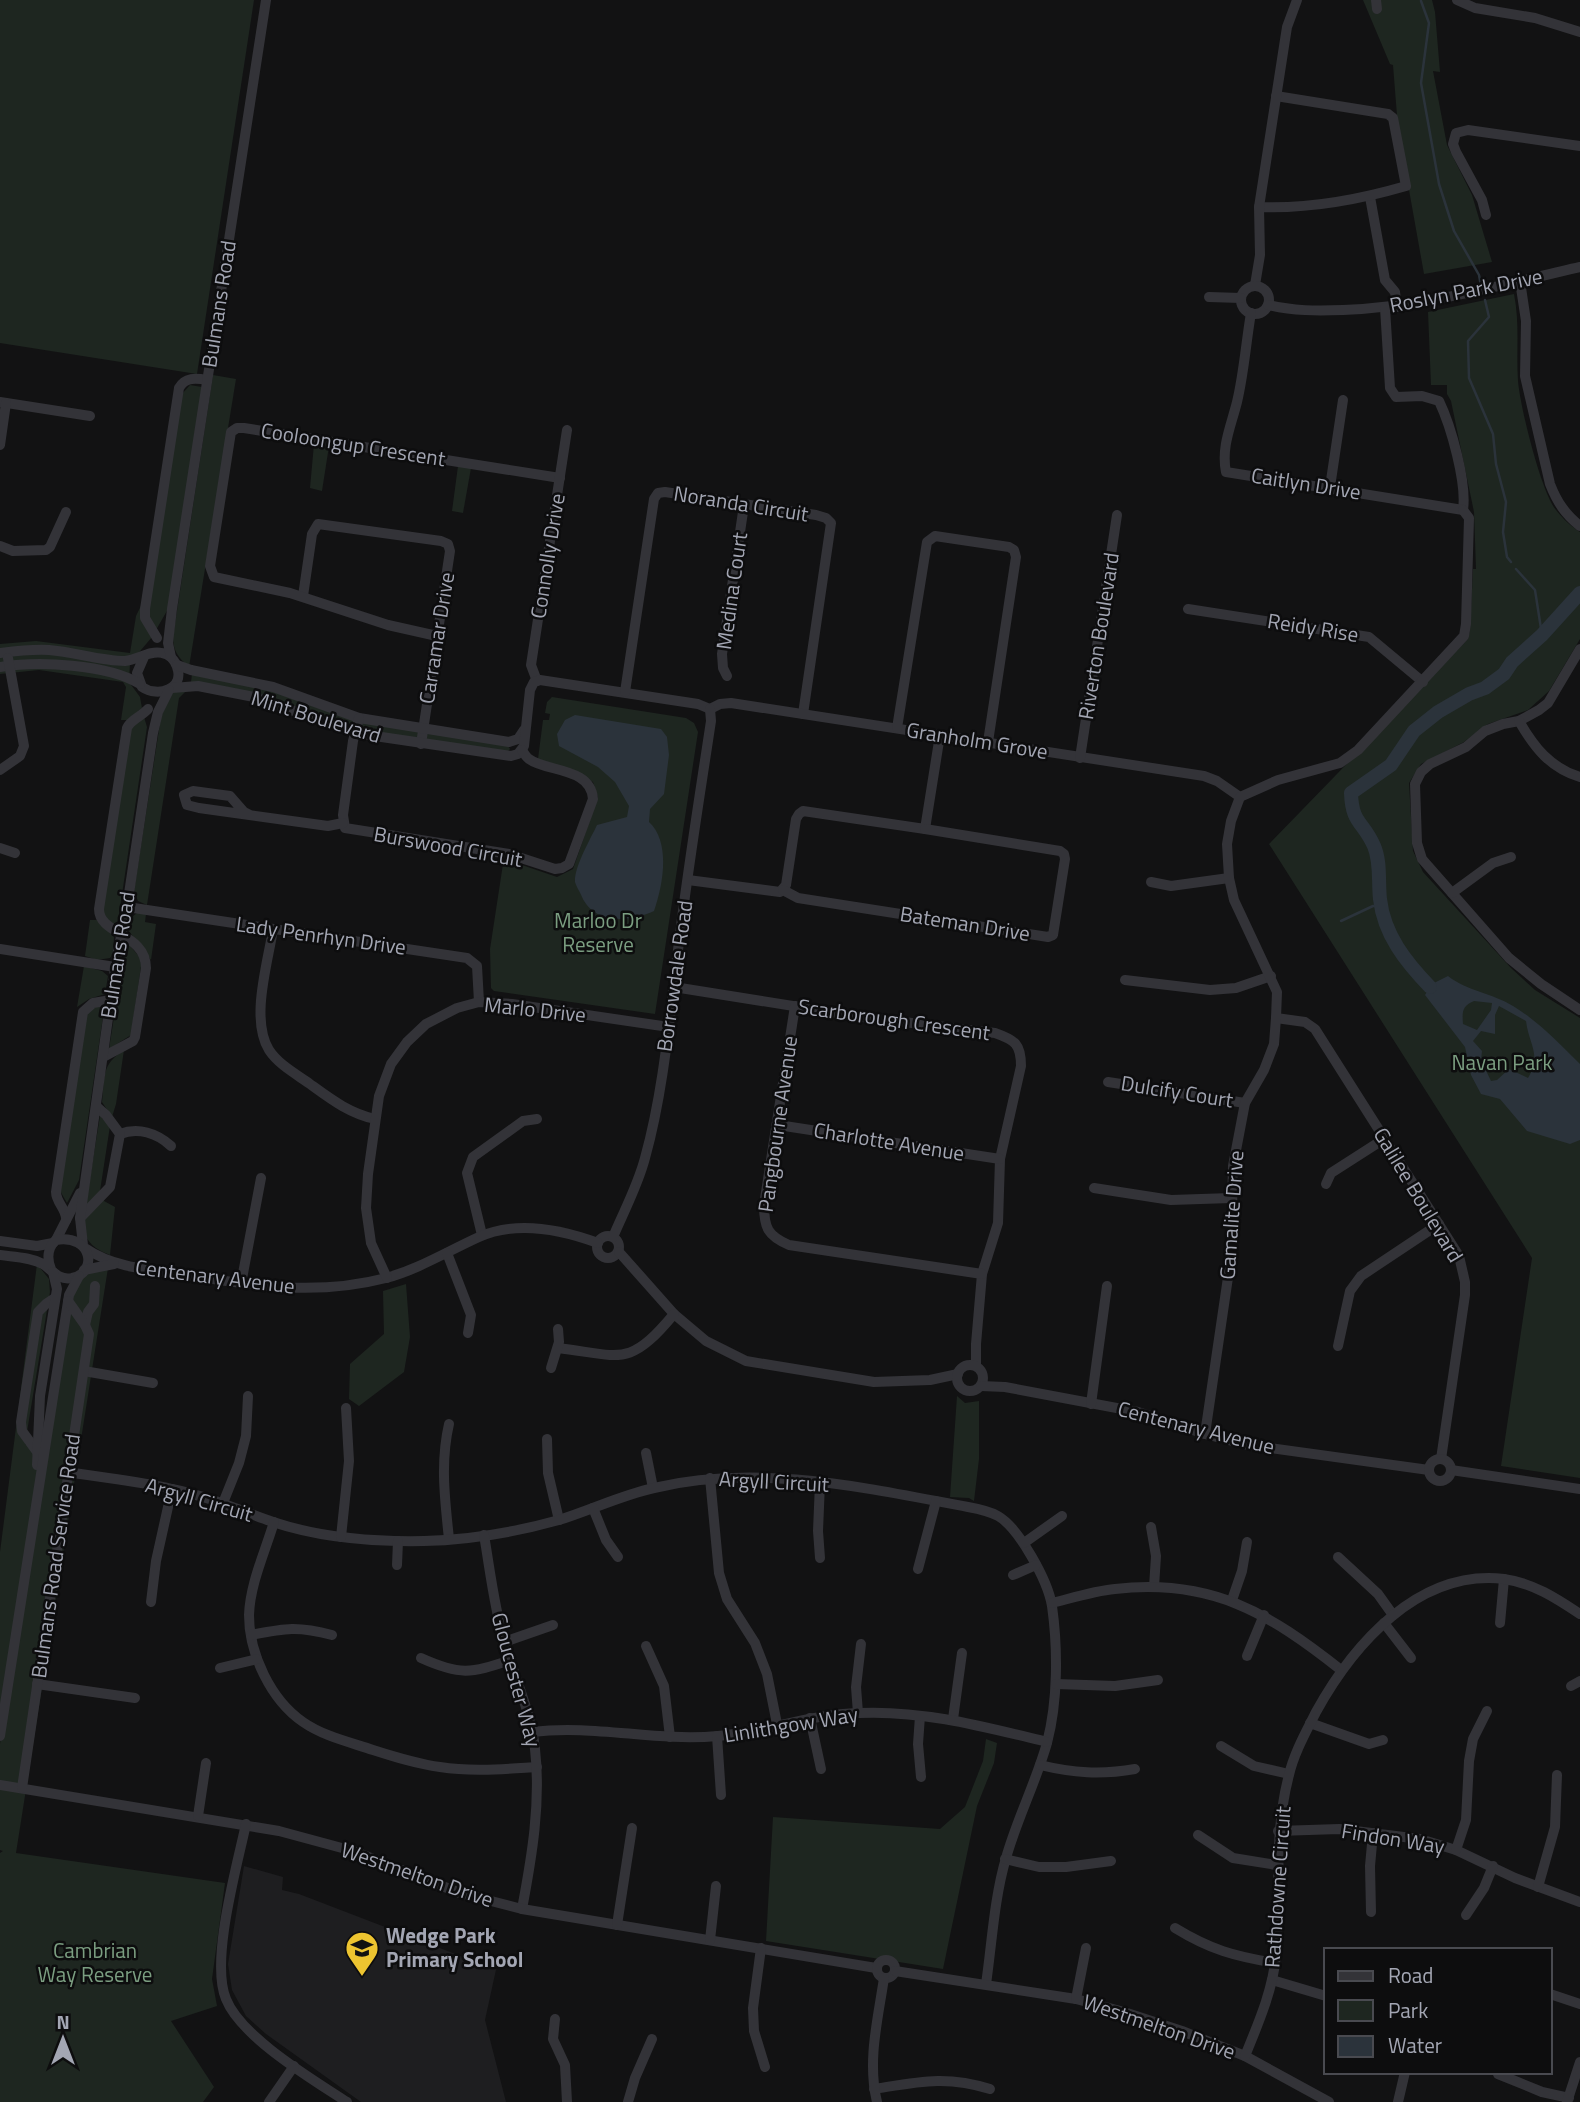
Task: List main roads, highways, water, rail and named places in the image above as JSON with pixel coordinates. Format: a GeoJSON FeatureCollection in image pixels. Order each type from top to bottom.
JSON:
{"type":"FeatureCollection","features":[{"type":"Feature","properties":{"kind":"water"},"geometry":{"type":"Polygon","coordinates":[[[575,715],[661,729],[667,737],[669,755],[664,794],[650,809],[649,822],[656,830],[663,852],[662,877],[654,911],[645,915],[614,919],[595,913],[582,897],[576,884],[575,876],[580,861],[597,825],[627,817],[629,806],[615,782],[598,767],[559,746],[557,734],[565,720],[575,715]]]}},
{"type":"Feature","properties":{"kind":"water"},"geometry":{"type":"Polygon","coordinates":[[[1448,976],[1505,1002],[1540,1025],[1580,1064],[1580,1140],[1570,1144],[1527,1131],[1500,1099],[1481,1094],[1471,1075],[1465,1047],[1425,995],[1432,984],[1448,976]],[[1474,1001],[1464,1010],[1463,1024],[1477,1030],[1491,1010],[1492,1003],[1474,1001]],[[1499,1006],[1495,1015],[1495,1034],[1481,1031],[1473,1041],[1482,1051],[1481,1060],[1491,1081],[1497,1080],[1509,1069],[1528,1078],[1534,1056],[1526,1021],[1499,1006]]]}},
{"type":"Feature","properties":{"kind":"waterway"},"geometry":{"type":"LineString","coordinates":[[1421,1],[1429,23],[1421,83],[1439,184],[1454,231],[1479,275],[1481,286]]}},
{"type":"Feature","properties":{"kind":"waterway"},"geometry":{"type":"LineString","coordinates":[[1485,300],[1489,317],[1468,341],[1469,378],[1493,434],[1496,464],[1506,502],[1503,532],[1507,557],[1511,562]]}},
{"type":"Feature","properties":{"kind":"waterway"},"geometry":{"type":"LineString","coordinates":[[1516,569],[1535,590],[1542,635]]}},
{"type":"Feature","properties":{"kind":"waterway"},"geometry":{"type":"LineString","coordinates":[[1430,987],[1405,958],[1386,924],[1380,899],[1376,852],[1353,811],[1351,793],[1391,765],[1414,731],[1438,712],[1485,688],[1504,674],[1512,662],[1542,635],[1580,593]]}},
{"type":"Feature","properties":{"kind":"waterway"},"geometry":{"type":"LineString","coordinates":[[1341,921],[1373,906],[1382,906]]}},
{"type":"Feature","properties":{"kind":"place","name":"Wedge Park Primary School"},"geometry":{"type":"Point","coordinates":[362,1978]}},
{"type":"Feature","properties":{"kind":"park label","name":"Marloo Dr Reserve"},"geometry":{"type":"Point","coordinates":[598,933]}},
{"type":"Feature","properties":{"kind":"park label","name":"Navan Park"},"geometry":{"type":"Point","coordinates":[1502,1063]}},
{"type":"Feature","properties":{"kind":"park label","name":"Cambrian Way Reserve"},"geometry":{"type":"Point","coordinates":[95,1963]}}]}
